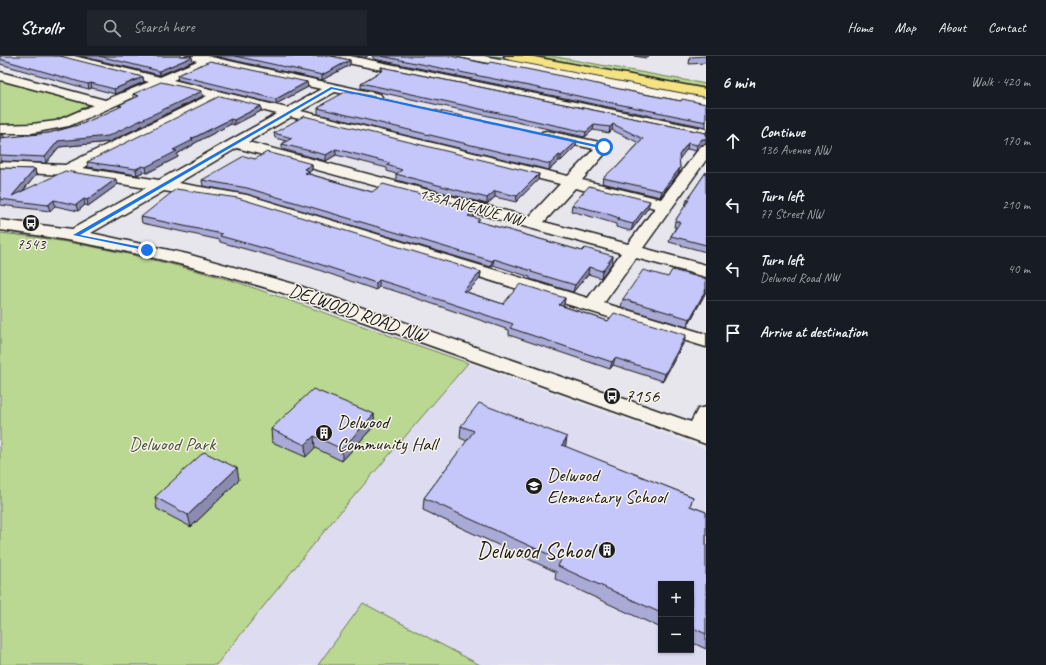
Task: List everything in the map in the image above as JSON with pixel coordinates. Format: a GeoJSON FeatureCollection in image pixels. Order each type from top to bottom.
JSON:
{"type":"FeatureCollection","features":[{"type":"Feature","properties":{"kind":"main road"},"geometry":{"type":"LineString","coordinates":[[510,56],[706,92]]}},
{"type":"Feature","properties":{"kind":"main road"},"geometry":{"type":"LineString","coordinates":[[562,56],[706,82]]}},
{"type":"Feature","properties":{"kind":"street"},"geometry":{"type":"LineString","coordinates":[[60,56],[665,205]]}},
{"type":"Feature","properties":{"kind":"street"},"geometry":{"type":"LineString","coordinates":[[191,56],[385,100]]}},
{"type":"Feature","properties":{"kind":"street"},"geometry":{"type":"LineString","coordinates":[[333,56],[359,58],[706,133]]}},
{"type":"Feature","properties":{"kind":"street"},"geometry":{"type":"LineString","coordinates":[[465,56],[706,102]]}},
{"type":"Feature","properties":{"kind":"street"},"geometry":{"type":"LineString","coordinates":[[0,129],[29,130],[46,128],[64,123],[209,60]]}},
{"type":"Feature","properties":{"kind":"street"},"geometry":{"type":"LineString","coordinates":[[0,76],[107,105]]}},
{"type":"Feature","properties":{"kind":"street"},"geometry":{"type":"LineString","coordinates":[[75,235],[332,88]]}},
{"type":"Feature","properties":{"kind":"street"},"geometry":{"type":"LineString","coordinates":[[67,170],[219,95]]}},
{"type":"Feature","properties":{"kind":"street"},"geometry":{"type":"LineString","coordinates":[[532,224],[604,147],[537,133]]}},
{"type":"Feature","properties":{"kind":"street","name":"135A AVENUE NW"},"geometry":{"type":"LineString","coordinates":[[235,143],[706,271]]}},
{"type":"Feature","properties":{"kind":"street"},"geometry":{"type":"LineString","coordinates":[[592,306],[706,148]]}},
{"type":"Feature","properties":{"kind":"street"},"geometry":{"type":"LineString","coordinates":[[0,167],[67,170],[241,198],[706,341]]}},
{"type":"Feature","properties":{"kind":"street","name":"DELWOOD ROAD NW"},"geometry":{"type":"LineString","coordinates":[[0,225],[75,235],[193,261],[288,288],[703,428]]}},
{"type":"Feature","properties":{"kind":"shaded area","name":"Delwood Elementary School"},"geometry":{"type":"Polygon","coordinates":[[[468,363],[706,449],[706,665],[216,665],[331,523],[468,363]]]}},
{"type":"Feature","properties":{"kind":"green space"},"geometry":{"type":"Polygon","coordinates":[[[476,56],[497,56],[706,95],[706,100],[476,56]]]}},
{"type":"Feature","properties":{"kind":"green space"},"geometry":{"type":"Polygon","coordinates":[[[522,56],[551,56],[706,84],[706,89],[522,56]]]}},
{"type":"Feature","properties":{"kind":"green space"},"geometry":{"type":"Polygon","coordinates":[[[0,80],[91,106],[60,120],[31,126],[0,125],[0,80]]]}},
{"type":"Feature","properties":{"kind":"green space","name":"Delwood Park"},"geometry":{"type":"Polygon","coordinates":[[[0,233],[30,236],[120,252],[237,282],[468,363],[331,523],[216,665],[0,665],[0,233]]]}},
{"type":"Feature","properties":{"kind":"green space"},"geometry":{"type":"Polygon","coordinates":[[[363,603],[480,665],[318,665],[363,603]]]}},
{"type":"Feature","properties":{"kind":"building"},"geometry":{"type":"Polygon","coordinates":[[[0,56],[60,56],[143,77],[114,89],[91,83],[88,84],[80,82],[0,59],[0,56]]]}},
{"type":"Feature","properties":{"kind":"building"},"geometry":{"type":"Polygon","coordinates":[[[99,56],[190,56],[192,57],[159,71],[99,56]]]}},
{"type":"Feature","properties":{"kind":"building"},"geometry":{"type":"Polygon","coordinates":[[[235,56],[331,56],[350,60],[322,75],[235,56]]]}},
{"type":"Feature","properties":{"kind":"building"},"geometry":{"type":"Polygon","coordinates":[[[381,56],[451,56],[488,64],[490,62],[557,75],[681,101],[682,99],[706,104],[706,122],[381,56]]]}},
{"type":"Feature","properties":{"kind":"building"},"geometry":{"type":"Polygon","coordinates":[[[210,61],[307,82],[276,99],[177,75],[210,61]]]}},
{"type":"Feature","properties":{"kind":"building"},"geometry":{"type":"Polygon","coordinates":[[[381,67],[706,133],[706,139],[702,139],[697,145],[688,143],[679,155],[680,168],[662,191],[603,178],[614,168],[616,168],[643,139],[613,124],[610,127],[594,125],[586,132],[361,83],[383,70],[381,67]]]}},
{"type":"Feature","properties":{"kind":"building"},"geometry":{"type":"Polygon","coordinates":[[[161,82],[202,91],[108,136],[58,141],[45,157],[0,155],[0,138],[49,133],[82,124],[122,106],[119,105],[139,96],[133,94],[161,82]]]}},
{"type":"Feature","properties":{"kind":"building"},"geometry":{"type":"Polygon","coordinates":[[[347,91],[577,141],[550,164],[318,108],[347,91]]]}},
{"type":"Feature","properties":{"kind":"building"},"geometry":{"type":"Polygon","coordinates":[[[220,96],[261,106],[191,139],[193,140],[173,150],[177,151],[146,167],[142,166],[136,169],[87,162],[220,96]]]}},
{"type":"Feature","properties":{"kind":"building"},"geometry":{"type":"Polygon","coordinates":[[[304,116],[539,174],[517,196],[495,191],[487,198],[396,174],[402,170],[387,165],[390,163],[336,149],[326,155],[282,144],[292,138],[274,133],[304,116]]]}},
{"type":"Feature","properties":{"kind":"building"},"geometry":{"type":"Polygon","coordinates":[[[267,152],[312,164],[304,169],[309,171],[305,173],[372,192],[383,184],[476,209],[468,216],[480,219],[477,221],[582,251],[585,248],[613,256],[602,271],[589,267],[575,285],[494,259],[492,261],[247,188],[202,180],[244,156],[255,159],[267,152]]]}},
{"type":"Feature","properties":{"kind":"building"},"geometry":{"type":"Polygon","coordinates":[[[0,168],[35,169],[12,196],[65,171],[116,179],[87,200],[84,199],[76,205],[54,200],[48,205],[0,199],[0,168]]]}},
{"type":"Feature","properties":{"kind":"building"},"geometry":{"type":"Polygon","coordinates":[[[706,172],[706,245],[671,236],[680,222],[675,221],[706,172]]]}},
{"type":"Feature","properties":{"kind":"building"},"geometry":{"type":"Polygon","coordinates":[[[589,186],[650,201],[633,224],[617,220],[619,218],[605,213],[572,205],[589,186]]]}},
{"type":"Feature","properties":{"kind":"building"},"geometry":{"type":"Polygon","coordinates":[[[176,189],[238,198],[481,272],[463,291],[503,304],[520,284],[565,298],[559,305],[608,321],[614,313],[686,335],[665,374],[615,358],[612,362],[510,328],[513,324],[392,284],[379,280],[376,283],[310,261],[220,236],[222,234],[141,217],[176,189]]]}},
{"type":"Feature","properties":{"kind":"building"},"geometry":{"type":"Polygon","coordinates":[[[643,270],[668,277],[672,270],[706,279],[706,289],[690,319],[623,299],[643,270]]]}},
{"type":"Feature","properties":{"kind":"building","name":"Delwood Community Hall"},"geometry":{"type":"Polygon","coordinates":[[[313,389],[374,414],[342,449],[314,436],[305,445],[271,429],[313,389]]]}},
{"type":"Feature","properties":{"kind":"building","name":"Delwood School"},"geometry":{"type":"Polygon","coordinates":[[[479,403],[567,437],[562,445],[693,497],[690,506],[706,512],[706,634],[694,628],[694,581],[658,581],[658,612],[558,566],[561,560],[424,498],[474,431],[461,426],[479,403]]]}},
{"type":"Feature","properties":{"kind":"building"},"geometry":{"type":"Polygon","coordinates":[[[204,452],[237,468],[188,515],[155,497],[204,452]]]}},
{"type":"Feature","properties":{"kind":"place","name":"7543"},"geometry":{"type":"Point","coordinates":[31,223]}},
{"type":"Feature","properties":{"kind":"place","name":"7156"},"geometry":{"type":"Point","coordinates":[612,396]}},
{"type":"Feature","properties":{"kind":"place","name":"Delwood Community Hall"},"geometry":{"type":"Point","coordinates":[324,433]}},
{"type":"Feature","properties":{"kind":"place","name":"Delwood Elementary School"},"geometry":{"type":"Point","coordinates":[534,486]}},
{"type":"Feature","properties":{"kind":"place","name":"Delwood School"},"geometry":{"type":"Point","coordinates":[607,550]}},
{"type":"Feature","properties":{"kind":"route"},"geometry":{"type":"LineString","coordinates":[[147,250],[75,235],[332,88],[604,147]]}}]}
